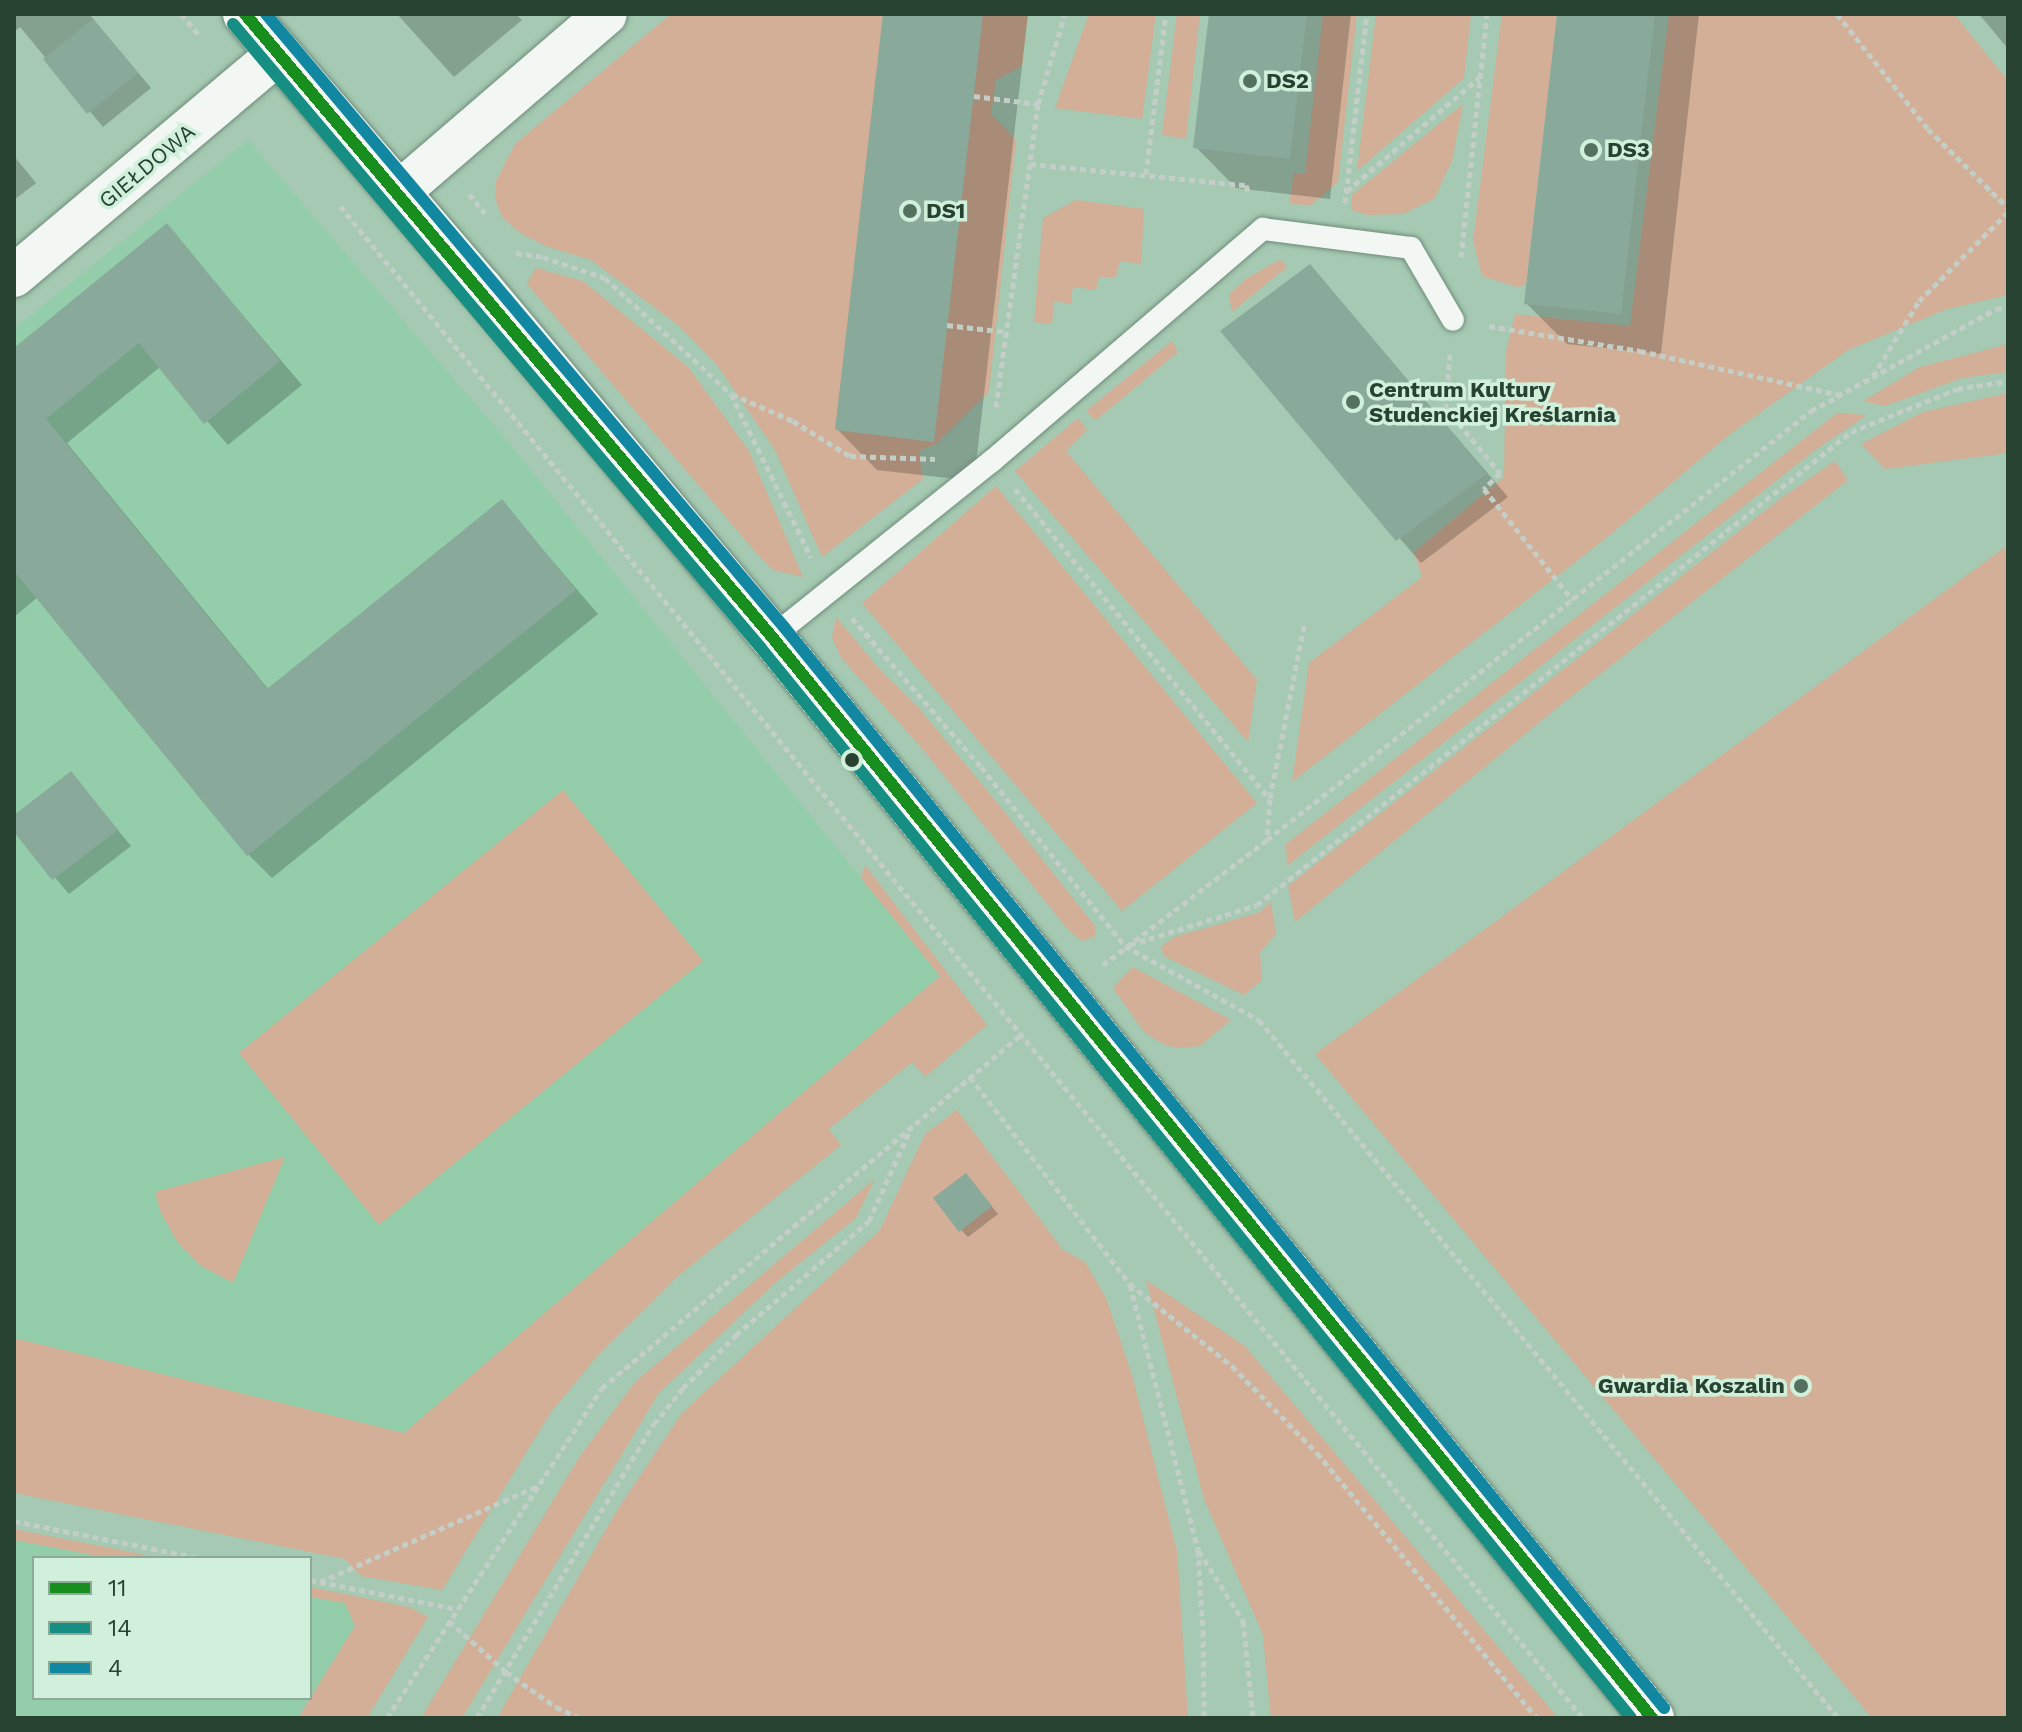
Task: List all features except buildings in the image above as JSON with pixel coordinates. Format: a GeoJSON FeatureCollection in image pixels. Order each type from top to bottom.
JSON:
{"type":"FeatureCollection","features":[{"type":"Feature","properties":{"kind":"main road"},"geometry":{"type":"LineString","coordinates":[[245,14],[772,637],[1652,1718]]}},
{"type":"Feature","properties":{"kind":"street"},"geometry":{"type":"LineString","coordinates":[[398,193],[606,14]]}},
{"type":"Feature","properties":{"kind":"street","name":"GIEŁDOWA"},"geometry":{"type":"LineString","coordinates":[[14,276],[278,54]]}},
{"type":"Feature","properties":{"kind":"lane"},"geometry":{"type":"LineString","coordinates":[[772,637],[992,461],[1263,229],[1411,248],[1453,320]]}},
{"type":"Feature","properties":{"kind":"path"},"geometry":{"type":"LineString","coordinates":[[181,14],[242,86]]}},
{"type":"Feature","properties":{"kind":"path"},"geometry":{"type":"LineString","coordinates":[[1065,14],[1038,104],[992,461],[1270,799]]}},
{"type":"Feature","properties":{"kind":"path"},"geometry":{"type":"LineString","coordinates":[[1146,174],[1166,14]]}},
{"type":"Feature","properties":{"kind":"path"},"geometry":{"type":"LineString","coordinates":[[1341,240],[1367,14]]}},
{"type":"Feature","properties":{"kind":"path"},"geometry":{"type":"LineString","coordinates":[[1837,14],[1928,129],[2008,210],[1919,301],[1872,377]]}},
{"type":"Feature","properties":{"kind":"path"},"geometry":{"type":"LineString","coordinates":[[1346,192],[1481,77]]}},
{"type":"Feature","properties":{"kind":"path"},"geometry":{"type":"LineString","coordinates":[[974,96],[1038,104]]}},
{"type":"Feature","properties":{"kind":"path"},"geometry":{"type":"LineString","coordinates":[[1030,164],[1246,185],[1263,229]]}},
{"type":"Feature","properties":{"kind":"path"},"geometry":{"type":"LineString","coordinates":[[331,194],[1583,1718]]}},
{"type":"Feature","properties":{"kind":"path"},"geometry":{"type":"LineString","coordinates":[[1125,946],[1267,840],[1811,411],[1996,309],[2008,307]]}},
{"type":"Feature","properties":{"kind":"path"},"geometry":{"type":"LineString","coordinates":[[1453,320],[1640,351],[1841,395]]}},
{"type":"Feature","properties":{"kind":"path"},"geometry":{"type":"LineString","coordinates":[[947,325],[1007,332]]}},
{"type":"Feature","properties":{"kind":"path"},"geometry":{"type":"LineString","coordinates":[[1125,946],[1257,905],[1851,432],[1957,389],[2008,381]]}},
{"type":"Feature","properties":{"kind":"path"},"geometry":{"type":"LineString","coordinates":[[731,394],[793,421],[850,456],[992,461]]}},
{"type":"Feature","properties":{"kind":"path"},"geometry":{"type":"LineString","coordinates":[[1267,840],[1270,799],[1305,621]]}},
{"type":"Feature","properties":{"kind":"path"},"geometry":{"type":"LineString","coordinates":[[1125,946],[1259,1020],[1838,1718]]}},
{"type":"Feature","properties":{"kind":"path"},"geometry":{"type":"LineString","coordinates":[[387,1718],[602,1388],[1021,1035]]}},
{"type":"Feature","properties":{"kind":"path"},"geometry":{"type":"LineString","coordinates":[[970,1077],[1130,1284],[1232,1366],[1317,1453],[1537,1718]]}},
{"type":"Feature","properties":{"kind":"path"},"geometry":{"type":"LineString","coordinates":[[477,1718],[654,1424],[683,1388],[736,1335],[869,1221],[911,1127]]}},
{"type":"Feature","properties":{"kind":"path"},"geometry":{"type":"LineString","coordinates":[[1130,1284],[1198,1550],[1204,1718]]}},
{"type":"Feature","properties":{"kind":"path"},"geometry":{"type":"LineString","coordinates":[[320,1582],[541,1485]]}},
{"type":"Feature","properties":{"kind":"path"},"geometry":{"type":"LineString","coordinates":[[14,1521],[190,1556]]}},
{"type":"Feature","properties":{"kind":"path"},"geometry":{"type":"LineString","coordinates":[[1198,1550],[1243,1621],[1253,1718]]}},
{"type":"Feature","properties":{"kind":"path"},"geometry":{"type":"LineString","coordinates":[[312,1580],[457,1609]]}},
{"type":"Feature","properties":{"kind":"path"},"geometry":{"type":"LineString","coordinates":[[449,1621],[506,1672],[556,1707],[580,1718]]}},
{"type":"Feature","properties":{"kind":"shaded area"},"geometry":{"type":"Polygon","coordinates":[[[671,14],[1028,14],[1022,66],[996,80],[991,114],[1016,140],[989,392],[936,444],[919,451],[923,479],[822,557],[775,450],[717,365],[678,325],[591,260],[548,247],[520,233],[502,217],[495,198],[496,181],[515,144],[671,14]]]}},
{"type":"Feature","properties":{"kind":"shaded area"},"geometry":{"type":"Polygon","coordinates":[[[1089,14],[1156,14],[1142,119],[1055,108],[1089,14]]]}},
{"type":"Feature","properties":{"kind":"shaded area"},"geometry":{"type":"Polygon","coordinates":[[[1177,14],[1200,14],[1186,139],[1162,135],[1177,14]]]}},
{"type":"Feature","properties":{"kind":"shaded area"},"geometry":{"type":"Polygon","coordinates":[[[1323,14],[1357,14],[1338,182],[1311,205],[1289,204],[1294,173],[1305,174],[1323,14]]]}},
{"type":"Feature","properties":{"kind":"shaded area"},"geometry":{"type":"Polygon","coordinates":[[[1376,14],[1471,14],[1464,78],[1357,171],[1376,14]]]}},
{"type":"Feature","properties":{"kind":"shaded area"},"geometry":{"type":"Polygon","coordinates":[[[1502,14],[1557,14],[1526,285],[1517,287],[1482,276],[1473,241],[1502,14]]]}},
{"type":"Feature","properties":{"kind":"shaded area"},"geometry":{"type":"Polygon","coordinates":[[[1669,14],[1954,14],[2008,81],[2008,295],[1947,309],[1848,350],[1729,435],[1605,539],[1292,782],[1309,663],[1422,577],[1414,552],[1504,477],[1506,352],[1515,314],[1630,326],[1669,14]]]}},
{"type":"Feature","properties":{"kind":"shaded area"},"geometry":{"type":"Polygon","coordinates":[[[1463,104],[1452,161],[1434,199],[1403,214],[1367,215],[1351,210],[1352,195],[1463,104]]]}},
{"type":"Feature","properties":{"kind":"shaded area"},"geometry":{"type":"Polygon","coordinates":[[[248,140],[513,448],[940,976],[404,1433],[14,1338],[14,329],[248,140]]]}},
{"type":"Feature","properties":{"kind":"shaded area"},"geometry":{"type":"Polygon","coordinates":[[[1076,200],[1144,209],[1141,264],[1120,261],[1116,277],[1099,277],[1096,290],[1073,287],[1071,304],[1054,301],[1052,324],[1034,322],[1043,218],[1076,200]]]}},
{"type":"Feature","properties":{"kind":"shaded area"},"geometry":{"type":"Polygon","coordinates":[[[1281,259],[1287,267],[1232,312],[1229,295],[1247,278],[1281,259]]]}},
{"type":"Feature","properties":{"kind":"shaded area"},"geometry":{"type":"Polygon","coordinates":[[[536,268],[583,281],[689,368],[749,451],[803,577],[773,570],[758,555],[527,284],[536,268]]]}},
{"type":"Feature","properties":{"kind":"shaded area"},"geometry":{"type":"Polygon","coordinates":[[[1172,341],[1178,352],[1096,420],[1086,411],[1172,341]]]}},
{"type":"Feature","properties":{"kind":"shaded area"},"geometry":{"type":"Polygon","coordinates":[[[2008,344],[2008,372],[1962,378],[1885,406],[1863,401],[1920,367],[2008,344]]]}},
{"type":"Feature","properties":{"kind":"shaded area"},"geometry":{"type":"Polygon","coordinates":[[[2008,393],[2008,453],[1885,469],[1861,444],[1923,412],[2008,393]]]}},
{"type":"Feature","properties":{"kind":"shaded area"},"geometry":{"type":"Polygon","coordinates":[[[1837,413],[1867,415],[1814,451],[1287,866],[1286,844],[1837,413]]]}},
{"type":"Feature","properties":{"kind":"shaded area"},"geometry":{"type":"Polygon","coordinates":[[[1078,418],[1087,430],[1066,451],[1257,680],[1248,742],[1015,471],[1078,418]]]}},
{"type":"Feature","properties":{"kind":"shaded area"},"geometry":{"type":"Polygon","coordinates":[[[1835,461],[1848,480],[1562,704],[1295,922],[1288,886],[1781,498],[1835,461]]]}},
{"type":"Feature","properties":{"kind":"shaded area"},"geometry":{"type":"Polygon","coordinates":[[[996,486],[1257,803],[1122,911],[862,603],[996,486]]]}},
{"type":"Feature","properties":{"kind":"shaded area","name":"Gwardia Koszalin"},"geometry":{"type":"Polygon","coordinates":[[[2008,545],[2008,1718],[1872,1718],[1315,1054],[2008,545]]]}},
{"type":"Feature","properties":{"kind":"shaded area"},"geometry":{"type":"Polygon","coordinates":[[[836,617],[881,671],[918,707],[1004,811],[1095,926],[1095,936],[1082,941],[1069,931],[920,746],[841,658],[832,637],[836,617]]]}},
{"type":"Feature","properties":{"kind":"shaded area"},"geometry":{"type":"Polygon","coordinates":[[[563,790],[703,961],[379,1225],[239,1053],[563,790]]]}},
{"type":"Feature","properties":{"kind":"shaded area"},"geometry":{"type":"Polygon","coordinates":[[[865,865],[987,1025],[925,1077],[912,1062],[829,1129],[841,1145],[677,1277],[600,1353],[551,1412],[442,1590],[361,1576],[345,1559],[14,1493],[14,1338],[404,1433],[940,976],[861,878],[865,865]]]}},
{"type":"Feature","properties":{"kind":"shaded area"},"geometry":{"type":"Polygon","coordinates":[[[1271,902],[1276,934],[1260,952],[1262,980],[1244,995],[1164,956],[1161,947],[1174,937],[1258,913],[1271,902]]]}},
{"type":"Feature","properties":{"kind":"shaded area"},"geometry":{"type":"Polygon","coordinates":[[[1133,967],[1231,1020],[1200,1046],[1177,1048],[1163,1044],[1144,1032],[1113,988],[1133,967]]]}},
{"type":"Feature","properties":{"kind":"shaded area"},"geometry":{"type":"Polygon","coordinates":[[[957,1110],[1063,1250],[1085,1262],[1106,1298],[1132,1375],[1177,1551],[1188,1718],[497,1718],[616,1512],[682,1413],[880,1230],[925,1134],[957,1110]]]}},
{"type":"Feature","properties":{"kind":"shaded area"},"geometry":{"type":"Polygon","coordinates":[[[285,1157],[233,1283],[201,1266],[178,1243],[161,1213],[155,1192],[285,1157]]]}},
{"type":"Feature","properties":{"kind":"shaded area"},"geometry":{"type":"Polygon","coordinates":[[[875,1179],[856,1218],[775,1283],[659,1393],[462,1718],[421,1718],[580,1456],[635,1382],[875,1179]]]}},
{"type":"Feature","properties":{"kind":"shaded area"},"geometry":{"type":"Polygon","coordinates":[[[1146,1280],[1245,1346],[1558,1718],[1271,1718],[1263,1635],[1204,1499],[1146,1280]]]}},
{"type":"Feature","properties":{"kind":"shaded area"},"geometry":{"type":"Polygon","coordinates":[[[14,1529],[151,1556],[98,1556],[14,1540],[14,1529]]]}},
{"type":"Feature","properties":{"kind":"shaded area"},"geometry":{"type":"Polygon","coordinates":[[[14,1540],[98,1556],[32,1556],[32,1700],[309,1700],[298,1718],[14,1718],[14,1540]]]}},
{"type":"Feature","properties":{"kind":"shaded area"},"geometry":{"type":"Polygon","coordinates":[[[312,1587],[409,1607],[428,1617],[367,1718],[298,1718],[312,1700],[355,1626],[345,1603],[312,1597],[312,1587]]]}},
{"type":"Feature","properties":{"kind":"shaded area"},"geometry":{"type":"Polygon","coordinates":[[[312,1597],[345,1603],[355,1626],[312,1695],[312,1597]]]}},
{"type":"Feature","properties":{"kind":"transit line","name":"11"},"geometry":{"type":"LineString","coordinates":[[245,14],[772,637],[1652,1718]]}},
{"type":"Feature","properties":{"kind":"transit line","name":"4"},"geometry":{"type":"LineString","coordinates":[[266,14],[784,627],[1664,1708]]}},
{"type":"Feature","properties":{"kind":"transit line","name":"14"},"geometry":{"type":"LineString","coordinates":[[233,24],[760,647],[1631,1718]]}},
{"type":"Feature","properties":{"kind":"place","name":"DS2"},"geometry":{"type":"Point","coordinates":[1250,81]}},
{"type":"Feature","properties":{"kind":"place","name":"DS3"},"geometry":{"type":"Point","coordinates":[1591,150]}},
{"type":"Feature","properties":{"kind":"place","name":"DS1"},"geometry":{"type":"Point","coordinates":[910,211]}},
{"type":"Feature","properties":{"kind":"place","name":"Centrum Kultury Studenckiej Kreślarnia"},"geometry":{"type":"Point","coordinates":[1353,402]}},
{"type":"Feature","properties":{"kind":"place","name":"Gwardia Koszalin"},"geometry":{"type":"Point","coordinates":[1801,1386]}}]}
